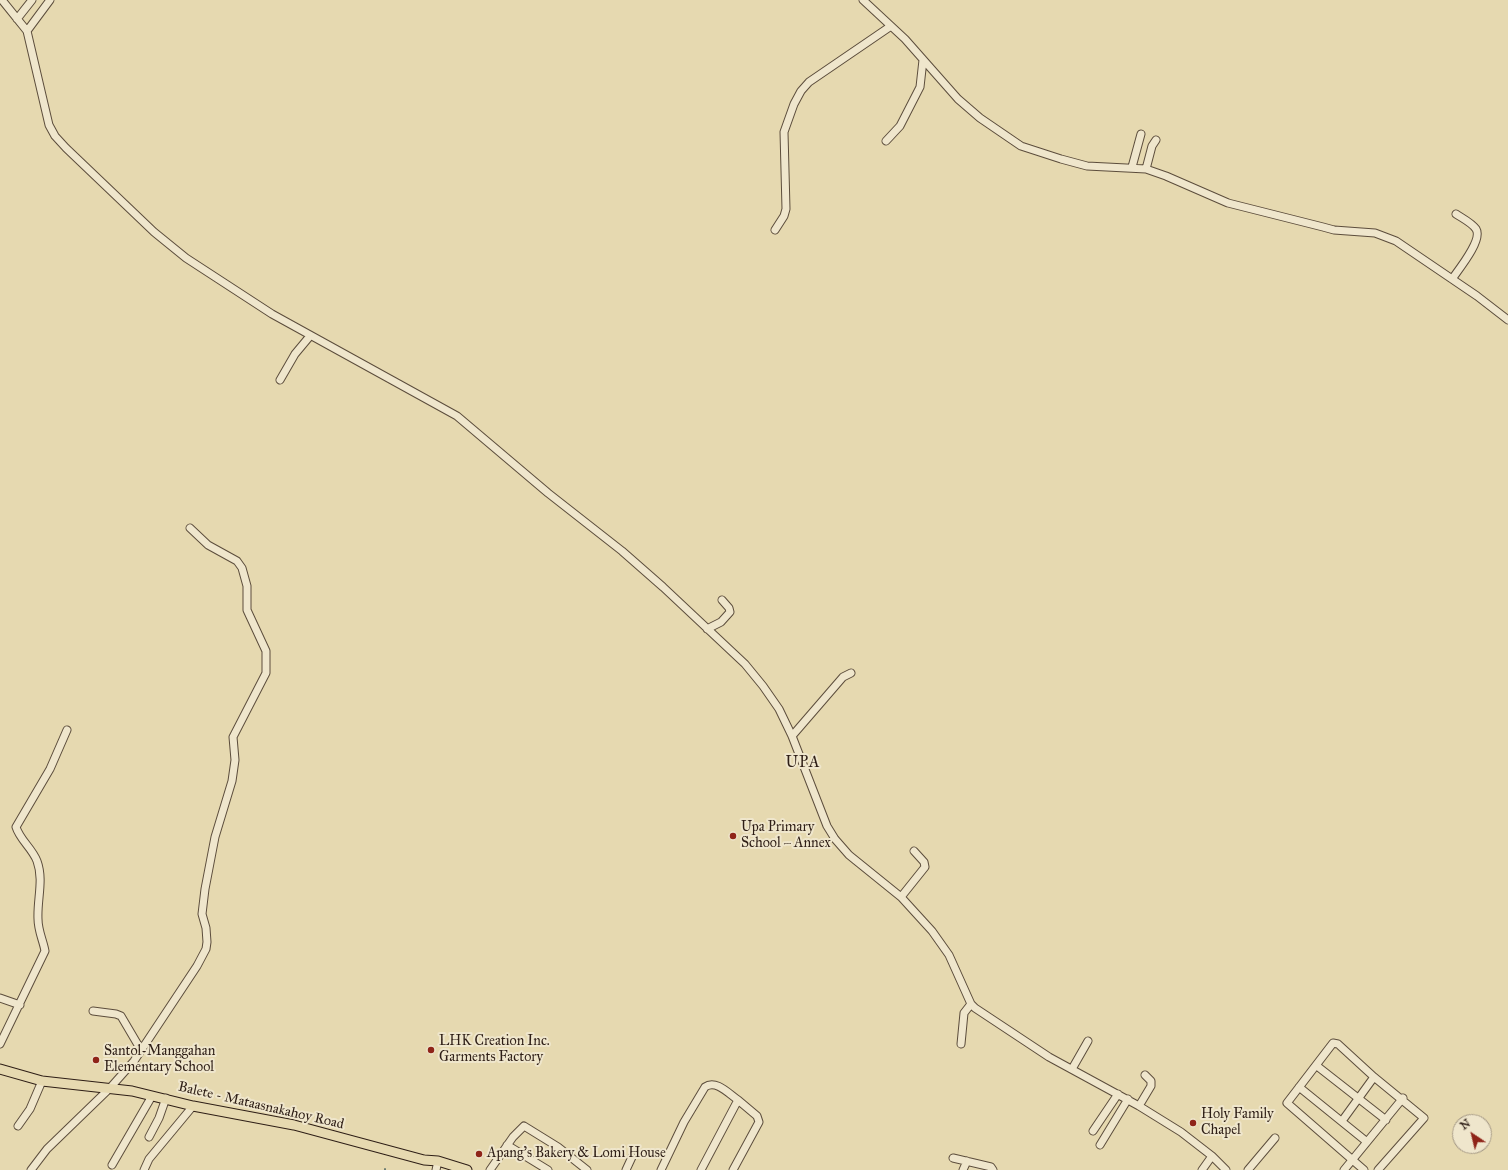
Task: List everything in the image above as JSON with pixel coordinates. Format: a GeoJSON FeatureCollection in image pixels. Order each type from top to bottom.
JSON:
{"type":"FeatureCollection","features":[{"type":"Feature","properties":{"kind":"main road","name":"Balete - Mataasnakahoy Road"},"geometry":{"type":"LineString","coordinates":[[0,1069],[42,1081],[110,1088],[166,1098],[193,1106],[294,1125],[424,1160],[437,1165],[467,1170]]}},
{"type":"Feature","properties":{"kind":"street"},"geometry":{"type":"LineString","coordinates":[[2,0],[27,31],[49,125],[55,136],[154,232],[186,258],[246,299],[310,336],[457,416],[548,494],[622,551],[745,664],[763,686],[779,709],[792,736],[827,826],[835,839],[850,855],[901,897],[932,931],[949,955],[971,1004],[1021,1040],[1139,1106],[1191,1138],[1226,1170]]}},
{"type":"Feature","properties":{"kind":"street"},"geometry":{"type":"LineString","coordinates":[[17,19],[32,0]]}},
{"type":"Feature","properties":{"kind":"street"},"geometry":{"type":"LineString","coordinates":[[27,31],[50,0]]}},
{"type":"Feature","properties":{"kind":"street"},"geometry":{"type":"LineString","coordinates":[[863,0],[905,39],[958,98],[980,118],[1021,146],[1087,166],[1132,167],[1146,169],[1228,203],[1334,230],[1376,233],[1396,241],[1452,279],[1508,320]]}},
{"type":"Feature","properties":{"kind":"street"},"geometry":{"type":"LineString","coordinates":[[775,230],[784,216],[786,209],[784,132],[800,91],[809,82],[891,26]]}},
{"type":"Feature","properties":{"kind":"street"},"geometry":{"type":"LineString","coordinates":[[886,141],[900,126],[920,87],[923,60]]}},
{"type":"Feature","properties":{"kind":"street"},"geometry":{"type":"LineString","coordinates":[[1132,167],[1141,134]]}},
{"type":"Feature","properties":{"kind":"street"},"geometry":{"type":"LineString","coordinates":[[1146,169],[1152,146],[1156,140]]}},
{"type":"Feature","properties":{"kind":"street"},"geometry":{"type":"LineString","coordinates":[[1452,279],[1477,241],[1478,234],[1476,228],[1456,214]]}},
{"type":"Feature","properties":{"kind":"street"},"geometry":{"type":"LineString","coordinates":[[280,380],[295,354],[310,336]]}},
{"type":"Feature","properties":{"kind":"street"},"geometry":{"type":"LineString","coordinates":[[31,1170],[47,1148],[110,1088],[141,1050],[197,966],[206,949],[206,928],[202,914],[205,889],[215,837],[233,774],[235,760],[233,737],[266,673],[266,651],[247,610],[247,586],[242,568],[232,558],[208,545],[190,528]]}},
{"type":"Feature","properties":{"kind":"street"},"geometry":{"type":"LineString","coordinates":[[708,629],[720,622],[730,612],[729,608],[722,600]]}},
{"type":"Feature","properties":{"kind":"street"},"geometry":{"type":"LineString","coordinates":[[792,736],[843,677],[851,673]]}},
{"type":"Feature","properties":{"kind":"street"},"geometry":{"type":"LineString","coordinates":[[0,1044],[45,951],[44,941],[38,932],[41,893],[40,874],[36,860],[18,835],[16,827],[50,769],[67,730]]}},
{"type":"Feature","properties":{"kind":"street"},"geometry":{"type":"LineString","coordinates":[[901,897],[925,867],[924,862],[914,851]]}},
{"type":"Feature","properties":{"kind":"street"},"geometry":{"type":"LineString","coordinates":[[0,998],[20,1005]]}},
{"type":"Feature","properties":{"kind":"street"},"geometry":{"type":"LineString","coordinates":[[961,1044],[964,1013],[971,1004]]}},
{"type":"Feature","properties":{"kind":"street"},"geometry":{"type":"LineString","coordinates":[[93,1011],[121,1016],[141,1050]]}},
{"type":"Feature","properties":{"kind":"street"},"geometry":{"type":"LineString","coordinates":[[1072,1069],[1088,1041]]}},
{"type":"Feature","properties":{"kind":"street"},"geometry":{"type":"LineString","coordinates":[[1364,1170],[1287,1103],[1287,1100],[1317,1066],[1331,1044],[1336,1043],[1374,1077],[1403,1098],[1424,1117],[1424,1119],[1378,1170]]}},
{"type":"Feature","properties":{"kind":"street"},"geometry":{"type":"LineString","coordinates":[[1317,1066],[1386,1120]]}},
{"type":"Feature","properties":{"kind":"street"},"geometry":{"type":"LineString","coordinates":[[1139,1106],[1152,1086],[1151,1082],[1145,1075]]}},
{"type":"Feature","properties":{"kind":"street"},"geometry":{"type":"LineString","coordinates":[[1342,1120],[1374,1077]]}},
{"type":"Feature","properties":{"kind":"street"},"geometry":{"type":"LineString","coordinates":[[18,1126],[30,1109],[42,1081]]}},
{"type":"Feature","properties":{"kind":"street"},"geometry":{"type":"LineString","coordinates":[[661,1170],[684,1122],[705,1086],[709,1084],[715,1084],[738,1100],[757,1116],[759,1122],[733,1170]]}},
{"type":"Feature","properties":{"kind":"street"},"geometry":{"type":"LineString","coordinates":[[1299,1087],[1342,1120],[1367,1142]]}},
{"type":"Feature","properties":{"kind":"street"},"geometry":{"type":"LineString","coordinates":[[1093,1131],[1118,1094]]}},
{"type":"Feature","properties":{"kind":"street"},"geometry":{"type":"LineString","coordinates":[[112,1165],[152,1096]]}},
{"type":"Feature","properties":{"kind":"street"},"geometry":{"type":"LineString","coordinates":[[150,1137],[166,1098]]}},
{"type":"Feature","properties":{"kind":"street"},"geometry":{"type":"LineString","coordinates":[[1344,1170],[1403,1098]]}},
{"type":"Feature","properties":{"kind":"street"},"geometry":{"type":"LineString","coordinates":[[701,1170],[738,1100]]}},
{"type":"Feature","properties":{"kind":"street"},"geometry":{"type":"LineString","coordinates":[[1100,1145],[1128,1100]]}},
{"type":"Feature","properties":{"kind":"street"},"geometry":{"type":"LineString","coordinates":[[144,1170],[148,1159],[193,1106]]}},
{"type":"Feature","properties":{"kind":"street"},"geometry":{"type":"LineString","coordinates":[[490,1170],[519,1129],[524,1126],[558,1147],[587,1170]]}},
{"type":"Feature","properties":{"kind":"street"},"geometry":{"type":"LineString","coordinates":[[1248,1170],[1275,1138]]}},
{"type":"Feature","properties":{"kind":"street"},"geometry":{"type":"LineString","coordinates":[[507,1145],[548,1170]]}},
{"type":"Feature","properties":{"kind":"street"},"geometry":{"type":"LineString","coordinates":[[1202,1170],[1212,1156]]}},
{"type":"Feature","properties":{"kind":"street"},"geometry":{"type":"LineString","coordinates":[[626,1170],[632,1157]]}},
{"type":"Feature","properties":{"kind":"street"},"geometry":{"type":"LineString","coordinates":[[953,1158],[991,1167],[993,1170]]}},
{"type":"Feature","properties":{"kind":"street"},"geometry":{"type":"LineString","coordinates":[[963,1170],[967,1161]]}},
{"type":"Feature","properties":{"kind":"place","name":"Upa Primary School – Annex"},"geometry":{"type":"Point","coordinates":[733,836]}},
{"type":"Feature","properties":{"kind":"place","name":"LHK Creation Inc. Garments Factory"},"geometry":{"type":"Point","coordinates":[431,1050]}},
{"type":"Feature","properties":{"kind":"place","name":"Santol-Manggahan Elementary School"},"geometry":{"type":"Point","coordinates":[96,1060]}},
{"type":"Feature","properties":{"kind":"place","name":"Holy Family Chapel"},"geometry":{"type":"Point","coordinates":[1193,1123]}},
{"type":"Feature","properties":{"kind":"place","name":"Apang's Bakery & Lomi House"},"geometry":{"type":"Point","coordinates":[479,1154]}},
{"type":"Feature","properties":{"kind":"district","name":"UPA"},"geometry":{"type":"Point","coordinates":[803,763]}}]}
